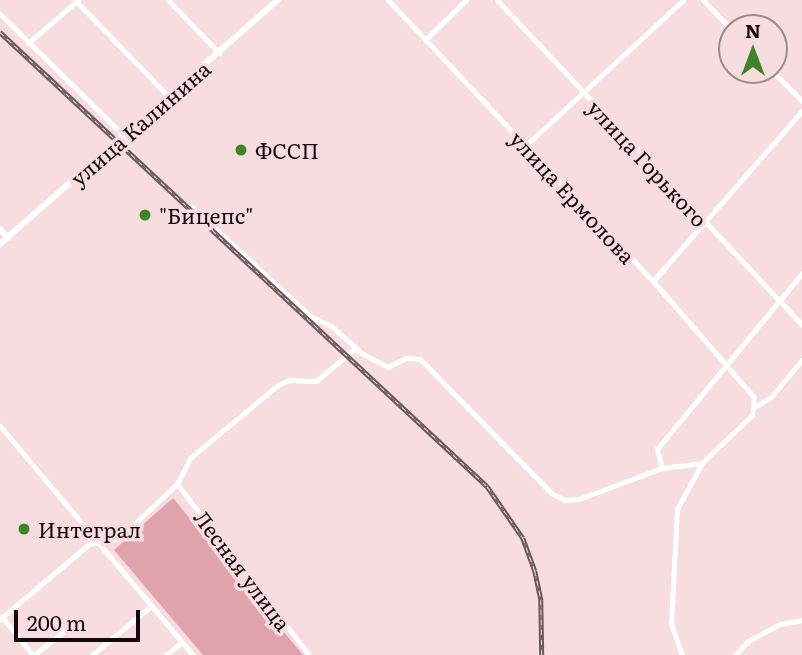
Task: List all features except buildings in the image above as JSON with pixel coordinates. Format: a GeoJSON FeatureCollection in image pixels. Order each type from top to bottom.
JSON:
{"type":"FeatureCollection","features":[{"type":"Feature","properties":{"kind":"main road","name":"улица Калинина"},"geometry":{"type":"LineString","coordinates":[[0,244],[126,138],[277,0]]}},
{"type":"Feature","properties":{"kind":"main road"},"geometry":{"type":"LineString","coordinates":[[0,229],[8,238]]}},
{"type":"Feature","properties":{"kind":"street"},"geometry":{"type":"LineString","coordinates":[[167,0],[220,54]]}},
{"type":"Feature","properties":{"kind":"street","name":"улица Ермолова"},"geometry":{"type":"LineString","coordinates":[[388,0],[653,281],[727,364],[754,397],[756,406]]}},
{"type":"Feature","properties":{"kind":"street"},"geometry":{"type":"LineString","coordinates":[[425,40],[466,0]]}},
{"type":"Feature","properties":{"kind":"street","name":"улица Горького"},"geometry":{"type":"LineString","coordinates":[[497,0],[802,325]]}},
{"type":"Feature","properties":{"kind":"street"},"geometry":{"type":"LineString","coordinates":[[525,146],[683,0]]}},
{"type":"Feature","properties":{"kind":"street"},"geometry":{"type":"LineString","coordinates":[[703,0],[718,16]]}},
{"type":"Feature","properties":{"kind":"street"},"geometry":{"type":"LineString","coordinates":[[28,43],[77,1],[170,98]]}},
{"type":"Feature","properties":{"kind":"street"},"geometry":{"type":"LineString","coordinates":[[0,15],[126,138]]}},
{"type":"Feature","properties":{"kind":"street"},"geometry":{"type":"LineString","coordinates":[[785,84],[802,101]]}},
{"type":"Feature","properties":{"kind":"street"},"geometry":{"type":"LineString","coordinates":[[653,281],[802,111]]}},
{"type":"Feature","properties":{"kind":"street"},"geometry":{"type":"LineString","coordinates":[[192,206],[310,316],[331,326],[359,350],[388,367],[409,357],[421,359],[551,493],[565,500],[579,499],[662,468],[702,463]]}},
{"type":"Feature","properties":{"kind":"street"},"geometry":{"type":"LineString","coordinates":[[662,468],[657,449],[802,273]]}},
{"type":"Feature","properties":{"kind":"street"},"geometry":{"type":"LineString","coordinates":[[67,629],[33,655],[1,618],[97,542],[119,538],[177,484],[191,457],[278,385],[289,380],[310,384],[346,354],[359,350]]}},
{"type":"Feature","properties":{"kind":"street"},"geometry":{"type":"LineString","coordinates":[[682,655],[671,623],[677,509],[702,463],[756,406],[771,397],[802,360]]}},
{"type":"Feature","properties":{"kind":"street"},"geometry":{"type":"LineString","coordinates":[[0,426],[192,655]]}},
{"type":"Feature","properties":{"kind":"street","name":"Лесная улица"},"geometry":{"type":"LineString","coordinates":[[177,484],[309,655]]}},
{"type":"Feature","properties":{"kind":"street"},"geometry":{"type":"LineString","coordinates":[[92,655],[151,606]]}},
{"type":"Feature","properties":{"kind":"street"},"geometry":{"type":"LineString","coordinates":[[735,655],[748,641],[780,624],[802,620]]}},
{"type":"Feature","properties":{"kind":"street"},"geometry":{"type":"LineString","coordinates":[[166,655],[181,643]]}},
{"type":"Feature","properties":{"kind":"shaded area"},"geometry":{"type":"Polygon","coordinates":[[[173,498],[303,655],[203,655],[114,550],[173,498]]]}},
{"type":"Feature","properties":{"kind":"railway"},"geometry":{"type":"LineString","coordinates":[[0,32],[487,486],[523,538],[535,571],[541,600],[542,655]]}},
{"type":"Feature","properties":{"kind":"place","name":"ФССП"},"geometry":{"type":"Point","coordinates":[241,150]}},
{"type":"Feature","properties":{"kind":"place","name":"\"Бицепс\""},"geometry":{"type":"Point","coordinates":[145,215]}},
{"type":"Feature","properties":{"kind":"place","name":"Интеграл"},"geometry":{"type":"Point","coordinates":[24,529]}}]}
